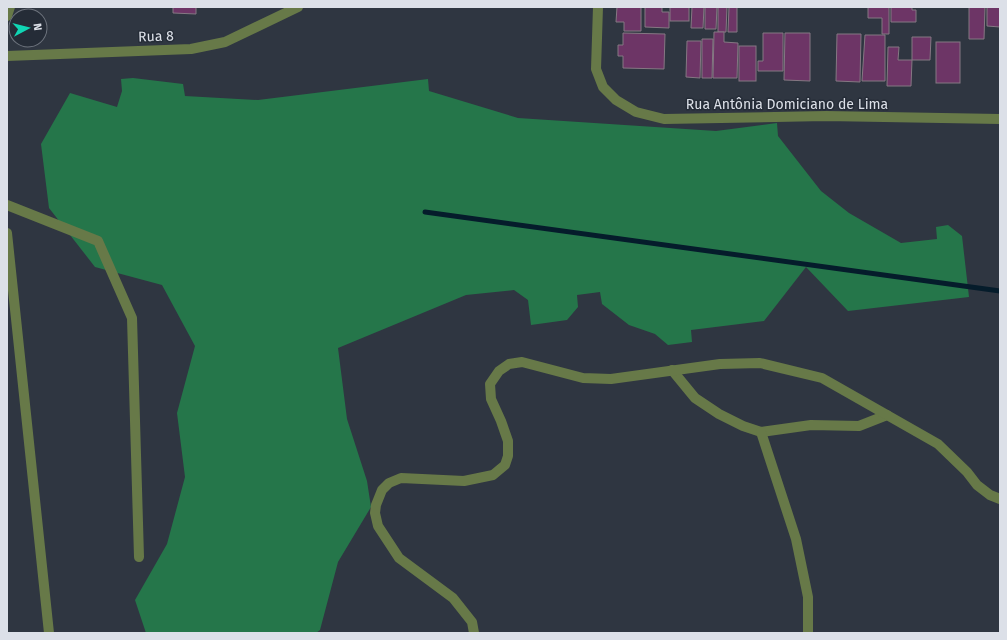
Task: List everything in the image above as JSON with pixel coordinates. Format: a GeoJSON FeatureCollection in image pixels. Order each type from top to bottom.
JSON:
{"type":"FeatureCollection","features":[{"type":"Feature","properties":{"kind":"street"},"geometry":{"type":"LineString","coordinates":[[7,16],[10,7]]}},
{"type":"Feature","properties":{"kind":"street","name":"Rua 8"},"geometry":{"type":"LineString","coordinates":[[7,56],[191,49],[225,42],[298,7]]}},
{"type":"Feature","properties":{"kind":"street","name":"Rua Antônia Domiciano de Lima"},"geometry":{"type":"LineString","coordinates":[[598,7],[596,69],[603,87],[616,100],[636,112],[664,119],[826,116],[1000,119]]}},
{"type":"Feature","properties":{"kind":"street"},"geometry":{"type":"LineString","coordinates":[[7,205],[98,241],[132,318],[139,557]]}},
{"type":"Feature","properties":{"kind":"street"},"geometry":{"type":"LineString","coordinates":[[7,232],[49,633]]}},
{"type":"Feature","properties":{"kind":"street"},"geometry":{"type":"LineString","coordinates":[[474,633],[472,622],[453,598],[399,558],[378,526],[375,513],[376,505],[382,490],[389,483],[401,478],[464,481],[493,475],[505,465],[508,456],[508,441],[491,399],[490,384],[499,371],[509,364],[522,362],[583,378],[612,379],[720,364],[760,363],[822,378],[938,444],[967,472],[977,485],[990,495],[1000,499]]}},
{"type":"Feature","properties":{"kind":"street"},"geometry":{"type":"LineString","coordinates":[[672,370],[695,398],[719,414],[743,426],[761,432],[811,425],[859,426],[887,415]]}},
{"type":"Feature","properties":{"kind":"street"},"geometry":{"type":"LineString","coordinates":[[761,432],[796,539],[808,596],[808,633]]}},
{"type":"Feature","properties":{"kind":"green space"},"geometry":{"type":"Polygon","coordinates":[[[133,78],[183,84],[185,96],[258,100],[428,79],[429,91],[518,118],[716,131],[777,123],[778,136],[821,191],[849,213],[901,243],[937,239],[936,227],[948,225],[962,236],[969,297],[848,311],[806,267],[764,321],[691,330],[692,342],[668,345],[655,334],[629,325],[602,304],[600,292],[577,295],[578,307],[567,320],[531,325],[528,300],[514,290],[466,295],[338,348],[347,419],[367,481],[371,507],[338,562],[320,630],[316,633],[146,633],[135,600],[167,544],[185,477],[177,413],[195,346],[162,285],[95,267],[49,208],[41,144],[70,93],[117,107],[122,91],[121,79],[133,78]]]}},
{"type":"Feature","properties":{"kind":"building"},"geometry":{"type":"Polygon","coordinates":[[[173,7],[196,7],[196,14],[173,13],[173,7]]]}},
{"type":"Feature","properties":{"kind":"building"},"geometry":{"type":"Polygon","coordinates":[[[617,7],[641,7],[641,31],[624,31],[624,22],[616,22],[617,7]]]}},
{"type":"Feature","properties":{"kind":"building"},"geometry":{"type":"Polygon","coordinates":[[[645,7],[662,7],[662,12],[669,12],[669,28],[645,27],[645,7]]]}},
{"type":"Feature","properties":{"kind":"building"},"geometry":{"type":"Polygon","coordinates":[[[670,7],[689,7],[689,21],[670,21],[670,7]]]}},
{"type":"Feature","properties":{"kind":"building"},"geometry":{"type":"Polygon","coordinates":[[[692,7],[704,7],[703,28],[691,28],[692,7]]]}},
{"type":"Feature","properties":{"kind":"building"},"geometry":{"type":"Polygon","coordinates":[[[705,7],[717,7],[716,29],[705,29],[705,7]]]}},
{"type":"Feature","properties":{"kind":"building"},"geometry":{"type":"Polygon","coordinates":[[[718,7],[727,7],[726,32],[718,32],[718,7]]]}},
{"type":"Feature","properties":{"kind":"building"},"geometry":{"type":"Polygon","coordinates":[[[729,7],[737,7],[737,32],[728,32],[729,7]]]}},
{"type":"Feature","properties":{"kind":"building"},"geometry":{"type":"Polygon","coordinates":[[[868,7],[889,7],[889,34],[882,34],[882,18],[868,18],[868,7]]]}},
{"type":"Feature","properties":{"kind":"building"},"geometry":{"type":"Polygon","coordinates":[[[891,7],[912,7],[912,10],[916,10],[916,22],[891,22],[891,7]]]}},
{"type":"Feature","properties":{"kind":"building"},"geometry":{"type":"Polygon","coordinates":[[[969,7],[985,7],[984,39],[969,39],[969,7]]]}},
{"type":"Feature","properties":{"kind":"building"},"geometry":{"type":"Polygon","coordinates":[[[987,7],[1000,7],[1000,27],[987,26],[987,7]]]}},
{"type":"Feature","properties":{"kind":"building"},"geometry":{"type":"Polygon","coordinates":[[[714,32],[724,32],[724,42],[738,43],[737,78],[713,78],[714,32]]]}},
{"type":"Feature","properties":{"kind":"building"},"geometry":{"type":"Polygon","coordinates":[[[623,33],[665,34],[664,69],[623,68],[623,56],[618,56],[618,45],[623,45],[623,33]]]}},
{"type":"Feature","properties":{"kind":"building"},"geometry":{"type":"Polygon","coordinates":[[[763,33],[783,33],[783,71],[758,71],[758,61],[763,61],[763,33]]]}},
{"type":"Feature","properties":{"kind":"building"},"geometry":{"type":"Polygon","coordinates":[[[785,33],[810,33],[810,81],[784,80],[785,33]]]}},
{"type":"Feature","properties":{"kind":"building"},"geometry":{"type":"Polygon","coordinates":[[[837,34],[861,34],[860,82],[836,81],[837,34]]]}},
{"type":"Feature","properties":{"kind":"building"},"geometry":{"type":"Polygon","coordinates":[[[865,35],[885,35],[885,81],[862,81],[865,35]]]}},
{"type":"Feature","properties":{"kind":"building"},"geometry":{"type":"Polygon","coordinates":[[[912,37],[931,37],[930,60],[912,60],[912,37]]]}},
{"type":"Feature","properties":{"kind":"building"},"geometry":{"type":"Polygon","coordinates":[[[702,39],[713,39],[712,78],[702,78],[702,39]]]}},
{"type":"Feature","properties":{"kind":"building"},"geometry":{"type":"Polygon","coordinates":[[[687,41],[701,41],[700,78],[686,77],[687,41]]]}},
{"type":"Feature","properties":{"kind":"building"},"geometry":{"type":"Polygon","coordinates":[[[936,42],[960,42],[960,83],[936,83],[936,42]]]}},
{"type":"Feature","properties":{"kind":"building"},"geometry":{"type":"Polygon","coordinates":[[[739,46],[756,46],[756,81],[739,81],[739,46]]]}},
{"type":"Feature","properties":{"kind":"building"},"geometry":{"type":"Polygon","coordinates":[[[888,47],[899,47],[898,60],[912,60],[911,86],[887,86],[888,47]]]}},
{"type":"Feature","properties":{"kind":"waterway"},"geometry":{"type":"LineString","coordinates":[[425,212],[1000,291]]}}]}
